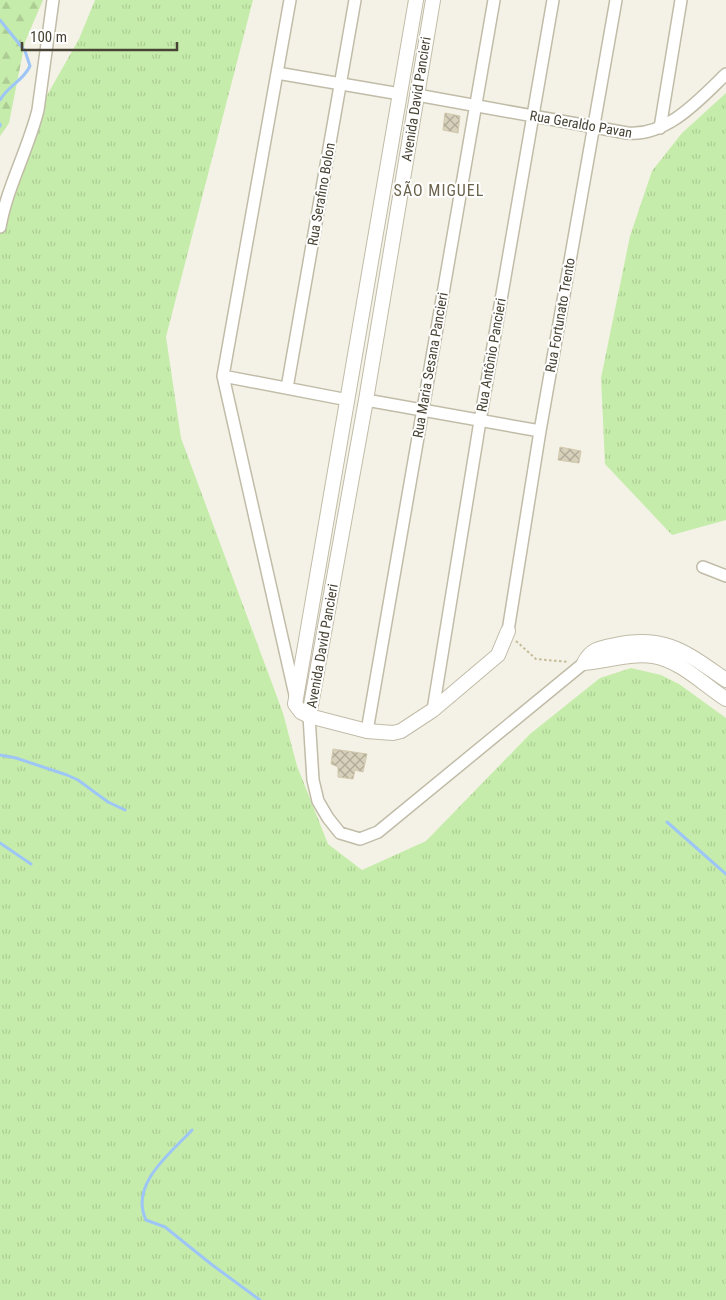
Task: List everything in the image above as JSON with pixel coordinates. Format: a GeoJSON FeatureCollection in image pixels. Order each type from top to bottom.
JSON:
{"type":"FeatureCollection","features":[{"type":"Feature","properties":{"kind":"street"},"geometry":{"type":"LineString","coordinates":[[0,227],[34,128],[53,0]]}},
{"type":"Feature","properties":{"kind":"street"},"geometry":{"type":"LineString","coordinates":[[290,0],[224,376],[296,699]]}},
{"type":"Feature","properties":{"kind":"street","name":"Rua Serafino Bolon"},"geometry":{"type":"LineString","coordinates":[[287,388],[355,0]]}},
{"type":"Feature","properties":{"kind":"street","name":"Avenida David Pancieri"},"geometry":{"type":"LineString","coordinates":[[416,0],[295,704],[298,710],[309,716],[366,400],[433,0]]}},
{"type":"Feature","properties":{"kind":"street","name":"Rua Maria Sesana Pancieri"},"geometry":{"type":"LineString","coordinates":[[367,731],[494,0]]}},
{"type":"Feature","properties":{"kind":"street","name":"Rua Antônio Pancieri"},"geometry":{"type":"LineString","coordinates":[[433,710],[480,421],[553,0]]}},
{"type":"Feature","properties":{"kind":"street","name":"Rua Fortunato Trento"},"geometry":{"type":"LineString","coordinates":[[508,632],[540,431],[616,0]]}},
{"type":"Feature","properties":{"kind":"street"},"geometry":{"type":"LineString","coordinates":[[660,128],[680,0]]}},
{"type":"Feature","properties":{"kind":"street"},"geometry":{"type":"LineString","coordinates":[[277,73],[400,94]]}},
{"type":"Feature","properties":{"kind":"street","name":"Rua Geraldo Pavan"},"geometry":{"type":"LineString","coordinates":[[417,95],[636,134],[645,134],[660,128],[694,104],[726,74]]}},
{"type":"Feature","properties":{"kind":"street"},"geometry":{"type":"LineString","coordinates":[[224,376],[348,400]]}},
{"type":"Feature","properties":{"kind":"street"},"geometry":{"type":"LineString","coordinates":[[366,400],[540,431]]}},
{"type":"Feature","properties":{"kind":"street"},"geometry":{"type":"LineString","coordinates":[[703,567],[726,576]]}},
{"type":"Feature","properties":{"kind":"street"},"geometry":{"type":"LineString","coordinates":[[508,632],[498,655],[433,710],[401,730],[392,733],[367,731],[309,716],[313,780],[318,801],[340,833],[360,839],[378,832],[584,663],[588,655],[595,649],[635,641],[663,643],[689,654],[726,680]]}},
{"type":"Feature","properties":{"kind":"street"},"geometry":{"type":"LineString","coordinates":[[584,663],[626,657],[654,656],[683,668],[724,693]]}},
{"type":"Feature","properties":{"kind":"path"},"geometry":{"type":"LineString","coordinates":[[508,632],[536,660],[584,663]]}},
{"type":"Feature","properties":{"kind":"green space"},"geometry":{"type":"Polygon","coordinates":[[[0,0],[43,0],[25,42],[9,123],[0,136],[0,0]]]}},
{"type":"Feature","properties":{"kind":"green space"},"geometry":{"type":"Polygon","coordinates":[[[95,0],[253,0],[166,337],[181,438],[283,713],[297,766],[328,844],[362,870],[426,841],[530,734],[600,678],[631,668],[661,675],[679,684],[726,718],[726,1300],[0,1300],[0,233],[46,97],[79,39],[95,0]]]}},
{"type":"Feature","properties":{"kind":"green space"},"geometry":{"type":"Polygon","coordinates":[[[726,93],[726,520],[672,535],[605,464],[601,378],[630,236],[652,171],[682,133],[726,93]]]}},
{"type":"Feature","properties":{"kind":"building"},"geometry":{"type":"Polygon","coordinates":[[[445,113],[460,116],[458,133],[443,130],[445,113]]]}},
{"type":"Feature","properties":{"kind":"building"},"geometry":{"type":"Polygon","coordinates":[[[560,447],[581,451],[579,463],[558,460],[560,447]]]}},
{"type":"Feature","properties":{"kind":"building"},"geometry":{"type":"Polygon","coordinates":[[[333,749],[367,754],[363,772],[355,770],[353,779],[338,777],[338,767],[331,764],[333,749]]]}},
{"type":"Feature","properties":{"kind":"waterway"},"geometry":{"type":"LineString","coordinates":[[0,20],[25,51],[30,66],[0,100]]}},
{"type":"Feature","properties":{"kind":"waterway"},"geometry":{"type":"LineString","coordinates":[[0,755],[16,758],[67,775],[78,780],[108,802],[125,810]]}},
{"type":"Feature","properties":{"kind":"waterway"},"geometry":{"type":"LineString","coordinates":[[667,822],[726,874]]}},
{"type":"Feature","properties":{"kind":"waterway"},"geometry":{"type":"LineString","coordinates":[[0,843],[31,864]]}},
{"type":"Feature","properties":{"kind":"waterway"},"geometry":{"type":"LineString","coordinates":[[192,1130],[164,1159],[148,1182],[143,1194],[142,1207],[146,1220],[165,1227],[260,1300]]}},
{"type":"Feature","properties":{"kind":"district","name":"SÃO MIGUEL"},"geometry":{"type":"Point","coordinates":[439,190]}}]}
